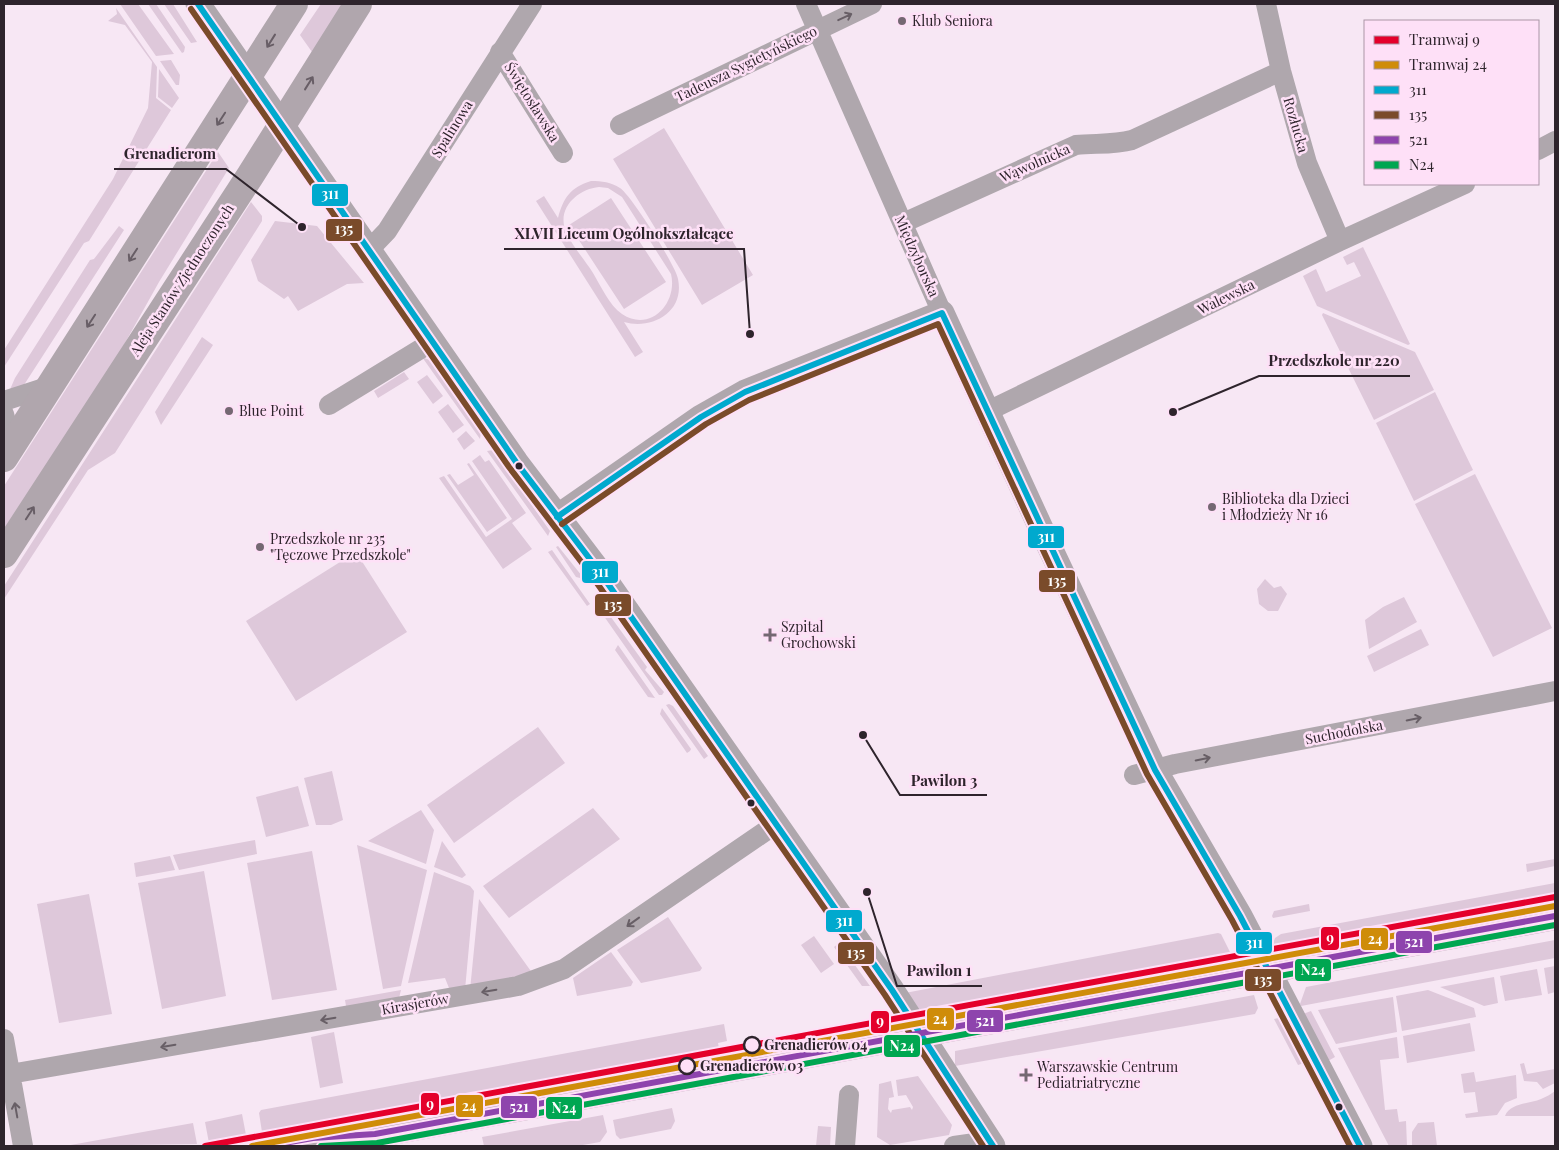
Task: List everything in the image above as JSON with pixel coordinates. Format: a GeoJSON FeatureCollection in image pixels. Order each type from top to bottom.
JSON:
{"type":"FeatureCollection","features":[{"type":"Feature","properties":{"kind":"main road"},"geometry":{"type":"LineString","coordinates":[[6,454],[294,4]]}},
{"type":"Feature","properties":{"kind":"main road","name":"Aleja Stanów Zjednoczonych"},"geometry":{"type":"LineString","coordinates":[[4,554],[358,4]]}},
{"type":"Feature","properties":{"kind":"main road"},"geometry":{"type":"LineString","coordinates":[[267,1146],[312,1138],[375,1134],[1555,916]]}},
{"type":"Feature","properties":{"kind":"main road"},"geometry":{"type":"LineString","coordinates":[[343,1146],[375,1134]]}},
{"type":"Feature","properties":{"kind":"street"},"geometry":{"type":"LineString","coordinates":[[198,4],[516,462],[599,571],[892,990],[991,1144],[954,1146]]}},
{"type":"Feature","properties":{"kind":"street","name":"Spalinowa"},"geometry":{"type":"LineString","coordinates":[[368,251],[387,231],[532,4]]}},
{"type":"Feature","properties":{"kind":"street","name":"Międzyborska"},"geometry":{"type":"LineString","coordinates":[[806,4],[942,313],[1044,535],[1144,772],[1268,969],[1360,1146]]}},
{"type":"Feature","properties":{"kind":"street","name":"Tadeusza Sygietyńskiego"},"geometry":{"type":"LineString","coordinates":[[620,125],[872,4]]}},
{"type":"Feature","properties":{"kind":"street","name":"Rozłucka"},"geometry":{"type":"LineString","coordinates":[[1266,4],[1281,71],[1307,163],[1340,241]]}},
{"type":"Feature","properties":{"kind":"street","name":"Świętosławska"},"geometry":{"type":"LineString","coordinates":[[500,52],[563,153]]}},
{"type":"Feature","properties":{"kind":"street","name":"Wąwolnicka"},"geometry":{"type":"LineString","coordinates":[[903,223],[1076,145],[1116,144],[1132,140],[1281,71]]}},
{"type":"Feature","properties":{"kind":"street"},"geometry":{"type":"LineString","coordinates":[[1539,149],[1555,141]]}},
{"type":"Feature","properties":{"kind":"street","name":"Walewska"},"geometry":{"type":"LineString","coordinates":[[988,411],[1340,241],[1463,185]]}},
{"type":"Feature","properties":{"kind":"street"},"geometry":{"type":"LineString","coordinates":[[557,517],[701,417],[745,392],[942,313]]}},
{"type":"Feature","properties":{"kind":"street"},"geometry":{"type":"LineString","coordinates":[[329,405],[432,342]]}},
{"type":"Feature","properties":{"kind":"street"},"geometry":{"type":"LineString","coordinates":[[4,401],[50,386]]}},
{"type":"Feature","properties":{"kind":"street"},"geometry":{"type":"LineString","coordinates":[[4,414],[9,433],[6,454]]}},
{"type":"Feature","properties":{"kind":"street","name":"Suchodolska"},"geometry":{"type":"LineString","coordinates":[[1144,772],[1555,691]]}},
{"type":"Feature","properties":{"kind":"street","name":"Kirasjerów"},"geometry":{"type":"LineString","coordinates":[[10,1074],[518,986],[564,969],[607,941],[672,893],[776,824]]}},
{"type":"Feature","properties":{"kind":"street"},"geometry":{"type":"LineString","coordinates":[[4,1039],[22,1146]]}},
{"type":"Feature","properties":{"kind":"street"},"geometry":{"type":"LineString","coordinates":[[846,1146],[849,1095]]}},
{"type":"Feature","properties":{"kind":"shaded area"},"geometry":{"type":"Polygon","coordinates":[[[120,4],[138,4],[174,54],[156,56],[120,4]]]}},
{"type":"Feature","properties":{"kind":"shaded area"},"geometry":{"type":"Polygon","coordinates":[[[148,4],[156,4],[185,47],[184,52],[182,53],[148,4]]]}},
{"type":"Feature","properties":{"kind":"shaded area"},"geometry":{"type":"Polygon","coordinates":[[[164,4],[173,4],[197,42],[191,43],[164,4]]]}},
{"type":"Feature","properties":{"kind":"shaded area"},"geometry":{"type":"Polygon","coordinates":[[[321,4],[344,4],[312,52],[300,35],[321,4]]]}},
{"type":"Feature","properties":{"kind":"shaded area"},"geometry":{"type":"Polygon","coordinates":[[[116,8],[157,67],[156,98],[171,110],[89,241],[84,243],[4,367],[4,350],[113,179],[148,108],[152,62],[125,25],[108,21],[117,14],[116,8]]]}},
{"type":"Feature","properties":{"kind":"shaded area"},"geometry":{"type":"Polygon","coordinates":[[[171,60],[180,75],[179,85],[176,85],[160,61],[171,60]]]}},
{"type":"Feature","properties":{"kind":"shaded area"},"geometry":{"type":"Polygon","coordinates":[[[159,69],[179,98],[172,108],[158,97],[159,69]]]}},
{"type":"Feature","properties":{"kind":"shaded area"},"geometry":{"type":"Polygon","coordinates":[[[664,128],[753,275],[702,305],[613,159],[664,128]]]}},
{"type":"Feature","properties":{"kind":"shaded area"},"geometry":{"type":"Polygon","coordinates":[[[218,152],[229,168],[159,282],[116,359],[4,534],[4,486],[218,152]]]}},
{"type":"Feature","properties":{"kind":"shaded area"},"geometry":{"type":"Polygon","coordinates":[[[591,181],[606,182],[617,186],[626,193],[662,246],[678,279],[679,291],[676,301],[664,316],[655,321],[645,323],[624,322],[643,352],[635,357],[536,201],[544,196],[558,218],[565,199],[573,190],[591,181]],[[599,187],[591,189],[571,201],[564,215],[566,232],[617,310],[632,319],[642,320],[660,312],[666,304],[672,285],[671,274],[622,197],[608,188],[599,187]]]}},
{"type":"Feature","properties":{"kind":"shaded area"},"geometry":{"type":"Polygon","coordinates":[[[611,198],[666,282],[624,309],[569,225],[611,198]]]}},
{"type":"Feature","properties":{"kind":"shaded area"},"geometry":{"type":"Polygon","coordinates":[[[251,202],[262,216],[262,221],[115,453],[88,470],[4,599],[4,586],[251,202]]]}},
{"type":"Feature","properties":{"kind":"shaded area"},"geometry":{"type":"Polygon","coordinates":[[[275,221],[317,226],[364,283],[347,284],[298,311],[288,296],[284,299],[258,281],[251,260],[275,221]]]}},
{"type":"Feature","properties":{"kind":"shaded area"},"geometry":{"type":"Polygon","coordinates":[[[119,226],[124,230],[22,388],[8,394],[15,378],[90,260],[94,259],[119,226]]]}},
{"type":"Feature","properties":{"kind":"shaded area"},"geometry":{"type":"Polygon","coordinates":[[[1363,247],[1410,344],[1408,345],[1317,306],[1303,276],[1316,269],[1326,292],[1361,276],[1354,262],[1347,265],[1343,257],[1363,247]]]}},
{"type":"Feature","properties":{"kind":"shaded area"},"geometry":{"type":"Polygon","coordinates":[[[1323,313],[1415,352],[1434,390],[1374,420],[1322,315],[1323,313]]]}},
{"type":"Feature","properties":{"kind":"shaded area"},"geometry":{"type":"Polygon","coordinates":[[[202,337],[213,345],[161,425],[155,412],[202,337]]]}},
{"type":"Feature","properties":{"kind":"shaded area"},"geometry":{"type":"Polygon","coordinates":[[[422,357],[432,361],[481,432],[480,439],[422,357]]]}},
{"type":"Feature","properties":{"kind":"shaded area"},"geometry":{"type":"Polygon","coordinates":[[[404,372],[409,379],[378,398],[374,391],[404,372]]]}},
{"type":"Feature","properties":{"kind":"shaded area"},"geometry":{"type":"Polygon","coordinates":[[[427,375],[443,396],[433,404],[417,382],[427,375]]]}},
{"type":"Feature","properties":{"kind":"shaded area"},"geometry":{"type":"Polygon","coordinates":[[[1435,392],[1473,470],[1414,501],[1376,423],[1435,392]]]}},
{"type":"Feature","properties":{"kind":"shaded area"},"geometry":{"type":"Polygon","coordinates":[[[448,404],[464,425],[453,433],[438,412],[448,404]]]}},
{"type":"Feature","properties":{"kind":"shaded area"},"geometry":{"type":"Polygon","coordinates":[[[466,431],[475,441],[464,450],[457,439],[466,431]]]}},
{"type":"Feature","properties":{"kind":"shaded area"},"geometry":{"type":"Polygon","coordinates":[[[493,450],[550,531],[548,536],[487,451],[493,450]]]}},
{"type":"Feature","properties":{"kind":"shaded area"},"geometry":{"type":"Polygon","coordinates":[[[480,455],[485,462],[489,460],[526,513],[512,523],[532,549],[503,569],[439,478],[444,476],[486,537],[512,519],[472,461],[480,455]]]}},
{"type":"Feature","properties":{"kind":"shaded area"},"geometry":{"type":"Polygon","coordinates":[[[469,463],[507,518],[487,532],[447,475],[450,474],[458,485],[474,475],[467,464],[469,463]]]}},
{"type":"Feature","properties":{"kind":"shaded area"},"geometry":{"type":"Polygon","coordinates":[[[1475,474],[1552,628],[1493,657],[1415,504],[1475,474]]]}},
{"type":"Feature","properties":{"kind":"shaded area"},"geometry":{"type":"Polygon","coordinates":[[[558,546],[582,576],[580,578],[576,577],[556,547],[558,546]]]}},
{"type":"Feature","properties":{"kind":"shaded area"},"geometry":{"type":"Polygon","coordinates":[[[552,550],[590,604],[587,606],[548,552],[552,550]]]}},
{"type":"Feature","properties":{"kind":"shaded area"},"geometry":{"type":"Polygon","coordinates":[[[356,552],[407,632],[296,701],[246,621],[356,552]]]}},
{"type":"Feature","properties":{"kind":"shaded area"},"geometry":{"type":"Polygon","coordinates":[[[1265,579],[1274,588],[1281,586],[1287,594],[1278,611],[1268,611],[1259,604],[1257,589],[1265,579]]]}},
{"type":"Feature","properties":{"kind":"shaded area"},"geometry":{"type":"Polygon","coordinates":[[[1404,597],[1417,622],[1369,649],[1365,620],[1383,607],[1404,597]]]}},
{"type":"Feature","properties":{"kind":"shaded area"},"geometry":{"type":"Polygon","coordinates":[[[601,612],[608,613],[647,667],[645,670],[664,692],[662,695],[659,695],[601,612]]]}},
{"type":"Feature","properties":{"kind":"shaded area"},"geometry":{"type":"Polygon","coordinates":[[[1421,629],[1429,645],[1374,672],[1367,656],[1421,629]]]}},
{"type":"Feature","properties":{"kind":"shaded area"},"geometry":{"type":"Polygon","coordinates":[[[618,645],[655,698],[648,697],[615,650],[618,645]]]}},
{"type":"Feature","properties":{"kind":"shaded area"},"geometry":{"type":"Polygon","coordinates":[[[666,705],[673,706],[708,756],[704,759],[666,705]]]}},
{"type":"Feature","properties":{"kind":"shaded area"},"geometry":{"type":"Polygon","coordinates":[[[662,708],[691,749],[687,753],[660,714],[662,708]]]}},
{"type":"Feature","properties":{"kind":"shaded area"},"geometry":{"type":"Polygon","coordinates":[[[538,727],[565,763],[454,843],[427,805],[538,727]]]}},
{"type":"Feature","properties":{"kind":"shaded area"},"geometry":{"type":"Polygon","coordinates":[[[332,771],[343,820],[331,825],[316,825],[304,778],[332,771]]]}},
{"type":"Feature","properties":{"kind":"shaded area"},"geometry":{"type":"Polygon","coordinates":[[[298,786],[309,826],[266,837],[256,797],[298,786]]]}},
{"type":"Feature","properties":{"kind":"shaded area"},"geometry":{"type":"Polygon","coordinates":[[[593,808],[620,839],[509,918],[483,886],[593,808]]]}},
{"type":"Feature","properties":{"kind":"shaded area"},"geometry":{"type":"Polygon","coordinates":[[[421,810],[434,830],[426,864],[368,841],[421,810]]]}},
{"type":"Feature","properties":{"kind":"shaded area"},"geometry":{"type":"Polygon","coordinates":[[[255,840],[257,854],[179,870],[173,855],[255,840]]]}},
{"type":"Feature","properties":{"kind":"shaded area"},"geometry":{"type":"Polygon","coordinates":[[[442,841],[466,875],[462,878],[434,867],[442,841]]]}},
{"type":"Feature","properties":{"kind":"shaded area"},"geometry":{"type":"Polygon","coordinates":[[[357,845],[427,870],[401,986],[383,989],[357,845]]]}},
{"type":"Feature","properties":{"kind":"shaded area"},"geometry":{"type":"Polygon","coordinates":[[[312,851],[337,990],[272,1000],[247,863],[312,851]]]}},
{"type":"Feature","properties":{"kind":"shaded area"},"geometry":{"type":"Polygon","coordinates":[[[170,856],[175,870],[136,877],[134,863],[170,856]]]}},
{"type":"Feature","properties":{"kind":"shaded area"},"geometry":{"type":"Polygon","coordinates":[[[1555,859],[1555,866],[1527,872],[1526,864],[1555,859]]]}},
{"type":"Feature","properties":{"kind":"shaded area"},"geometry":{"type":"Polygon","coordinates":[[[204,871],[226,996],[162,1009],[138,883],[204,871]]]}},
{"type":"Feature","properties":{"kind":"shaded area"},"geometry":{"type":"Polygon","coordinates":[[[434,872],[470,886],[474,891],[465,990],[451,993],[445,978],[408,983],[434,872]]]}},
{"type":"Feature","properties":{"kind":"shaded area"},"geometry":{"type":"Polygon","coordinates":[[[1555,883],[1555,894],[1272,946],[1275,938],[1281,934],[1555,883]]]}},
{"type":"Feature","properties":{"kind":"shaded area"},"geometry":{"type":"Polygon","coordinates":[[[89,894],[112,1014],[59,1023],[37,904],[89,894]]]}},
{"type":"Feature","properties":{"kind":"shaded area"},"geometry":{"type":"Polygon","coordinates":[[[479,899],[533,974],[470,990],[479,899]]]}},
{"type":"Feature","properties":{"kind":"shaded area"},"geometry":{"type":"Polygon","coordinates":[[[1309,904],[1310,911],[1273,918],[1272,916],[1274,911],[1309,904]]]}},
{"type":"Feature","properties":{"kind":"shaded area"},"geometry":{"type":"Polygon","coordinates":[[[668,917],[702,968],[700,971],[641,983],[617,950],[668,917]]]}},
{"type":"Feature","properties":{"kind":"shaded area"},"geometry":{"type":"Polygon","coordinates":[[[1218,933],[1221,934],[1231,954],[917,1011],[905,993],[1218,933]]]}},
{"type":"Feature","properties":{"kind":"shaded area"},"geometry":{"type":"Polygon","coordinates":[[[814,936],[834,964],[821,973],[801,945],[814,936]]]}},
{"type":"Feature","properties":{"kind":"shaded area"},"geometry":{"type":"Polygon","coordinates":[[[1555,940],[1555,958],[1301,1006],[1300,1004],[1306,987],[1555,940]]]}},
{"type":"Feature","properties":{"kind":"shaded area"},"geometry":{"type":"Polygon","coordinates":[[[839,943],[870,986],[862,986],[834,947],[839,943]]]}},
{"type":"Feature","properties":{"kind":"shaded area"},"geometry":{"type":"Polygon","coordinates":[[[611,952],[633,982],[631,986],[577,996],[573,978],[611,952]]]}},
{"type":"Feature","properties":{"kind":"shaded area"},"geometry":{"type":"Polygon","coordinates":[[[1555,966],[1555,992],[1548,994],[1544,968],[1555,966]]]}},
{"type":"Feature","properties":{"kind":"shaded area"},"geometry":{"type":"Polygon","coordinates":[[[1537,969],[1542,995],[1505,1001],[1500,976],[1537,969]]]}},
{"type":"Feature","properties":{"kind":"shaded area"},"geometry":{"type":"Polygon","coordinates":[[[1494,977],[1498,1003],[1484,1006],[1440,987],[1494,977]]]}},
{"type":"Feature","properties":{"kind":"shaded area"},"geometry":{"type":"Polygon","coordinates":[[[401,990],[398,1002],[347,1012],[345,1000],[401,990]]]}},
{"type":"Feature","properties":{"kind":"shaded area"},"geometry":{"type":"Polygon","coordinates":[[[1428,990],[1474,1008],[1476,1017],[1402,1031],[1396,996],[1428,990]]]}},
{"type":"Feature","properties":{"kind":"shaded area"},"geometry":{"type":"Polygon","coordinates":[[[1254,995],[1258,1008],[1255,1014],[955,1066],[955,1051],[1254,995]]]}},
{"type":"Feature","properties":{"kind":"shaded area"},"geometry":{"type":"Polygon","coordinates":[[[1393,997],[1397,1032],[1336,1044],[1318,1010],[1393,997]]]}},
{"type":"Feature","properties":{"kind":"shaded area"},"geometry":{"type":"Polygon","coordinates":[[[1311,1011],[1335,1057],[1328,1061],[1303,1014],[1311,1011]]]}},
{"type":"Feature","properties":{"kind":"shaded area"},"geometry":{"type":"Polygon","coordinates":[[[1283,1017],[1307,1062],[1298,1065],[1274,1019],[1283,1017]]]}},
{"type":"Feature","properties":{"kind":"shaded area"},"geometry":{"type":"Polygon","coordinates":[[[1470,1023],[1475,1051],[1407,1063],[1403,1036],[1470,1023]]]}},
{"type":"Feature","properties":{"kind":"shaded area"},"geometry":{"type":"Polygon","coordinates":[[[724,1024],[727,1041],[718,1043],[719,1048],[262,1132],[259,1113],[261,1110],[724,1024]]]}},
{"type":"Feature","properties":{"kind":"shaded area"},"geometry":{"type":"Polygon","coordinates":[[[334,1032],[343,1083],[320,1088],[311,1037],[334,1032]]]}},
{"type":"Feature","properties":{"kind":"shaded area"},"geometry":{"type":"Polygon","coordinates":[[[1397,1037],[1399,1058],[1380,1060],[1385,1110],[1397,1109],[1399,1122],[1406,1121],[1407,1146],[1389,1146],[1338,1048],[1397,1037]]]}},
{"type":"Feature","properties":{"kind":"shaded area"},"geometry":{"type":"Polygon","coordinates":[[[1524,1063],[1527,1074],[1555,1069],[1555,1083],[1543,1089],[1537,1082],[1524,1081],[1520,1064],[1524,1063]]]}},
{"type":"Feature","properties":{"kind":"shaded area"},"geometry":{"type":"Polygon","coordinates":[[[1474,1072],[1476,1082],[1516,1075],[1517,1098],[1505,1103],[1497,1115],[1466,1118],[1465,1114],[1478,1112],[1475,1092],[1464,1093],[1461,1074],[1474,1072]]]}},
{"type":"Feature","properties":{"kind":"shaded area"},"geometry":{"type":"Polygon","coordinates":[[[918,1076],[952,1125],[949,1135],[890,1145],[877,1137],[879,1084],[891,1081],[894,1097],[889,1098],[888,1109],[891,1113],[892,1110],[910,1107],[912,1110],[913,1107],[906,1095],[898,1096],[896,1080],[918,1076]]]}},
{"type":"Feature","properties":{"kind":"shaded area"},"geometry":{"type":"Polygon","coordinates":[[[1555,1091],[1555,1116],[1505,1116],[1515,1106],[1541,1099],[1555,1091]]]}},
{"type":"Feature","properties":{"kind":"shaded area"},"geometry":{"type":"Polygon","coordinates":[[[672,1108],[675,1121],[671,1129],[620,1139],[616,1135],[613,1120],[672,1108]]]}},
{"type":"Feature","properties":{"kind":"shaded area"},"geometry":{"type":"Polygon","coordinates":[[[242,1114],[246,1135],[209,1143],[205,1122],[242,1114]]]}},
{"type":"Feature","properties":{"kind":"shaded area"},"geometry":{"type":"Polygon","coordinates":[[[603,1115],[607,1132],[600,1142],[577,1146],[484,1146],[482,1137],[603,1115]]]}},
{"type":"Feature","properties":{"kind":"shaded area"},"geometry":{"type":"Polygon","coordinates":[[[1434,1122],[1437,1146],[1412,1146],[1412,1132],[1418,1123],[1434,1122]]]}},
{"type":"Feature","properties":{"kind":"shaded area"},"geometry":{"type":"Polygon","coordinates":[[[193,1123],[197,1144],[65,1146],[193,1123]]]}},
{"type":"Feature","properties":{"kind":"shaded area"},"geometry":{"type":"Polygon","coordinates":[[[818,1126],[831,1127],[830,1146],[816,1146],[818,1126]]]}},
{"type":"Feature","properties":{"kind":"tram line","name":"9"},"geometry":{"type":"LineString","coordinates":[[205,1146],[1555,897]]}},
{"type":"Feature","properties":{"kind":"tram line","name":"24"},"geometry":{"type":"LineString","coordinates":[[252,1146],[1555,906]]}},
{"type":"Feature","properties":{"kind":"transit line","name":"311"},"geometry":{"type":"LineString","coordinates":[[198,4],[516,462],[599,571],[892,990],[993,1146]]}},
{"type":"Feature","properties":{"kind":"transit line","name":"135"},"geometry":{"type":"LineString","coordinates":[[191,9],[509,467],[592,576],[885,995],[983,1146]]}},
{"type":"Feature","properties":{"kind":"transit line","name":"311"},"geometry":{"type":"LineString","coordinates":[[557,517],[701,417],[745,392],[942,313],[1155,770],[1240,916],[1360,1146]]}},
{"type":"Feature","properties":{"kind":"transit line","name":"135"},"geometry":{"type":"LineString","coordinates":[[562,524],[706,424],[749,400],[938,324],[1147,774],[1232,920],[1350,1146]]}},
{"type":"Feature","properties":{"kind":"transit line","name":"521"},"geometry":{"type":"LineString","coordinates":[[267,1146],[313,1138],[375,1134],[1555,916]]}},
{"type":"Feature","properties":{"kind":"transit line","name":"N24"},"geometry":{"type":"LineString","coordinates":[[321,1146],[377,1143],[1555,925]]}},
{"type":"Feature","properties":{"kind":"place","name":"Klub Seniora"},"geometry":{"type":"Point","coordinates":[902,21]}},
{"type":"Feature","properties":{"kind":"place","name":"Grenadierom"},"geometry":{"type":"Point","coordinates":[302,227]}},
{"type":"Feature","properties":{"kind":"place","name":"XLVII Liceum Ogólnokształcące"},"geometry":{"type":"Point","coordinates":[750,334]}},
{"type":"Feature","properties":{"kind":"place","name":"Blue Point"},"geometry":{"type":"Point","coordinates":[229,411]}},
{"type":"Feature","properties":{"kind":"place","name":"Przedszkole nr 220"},"geometry":{"type":"Point","coordinates":[1173,412]}},
{"type":"Feature","properties":{"kind":"place","name":"Biblioteka dla Dzieci i Młodzieży Nr 16"},"geometry":{"type":"Point","coordinates":[1212,507]}},
{"type":"Feature","properties":{"kind":"place","name":"Przedszkole nr 235 \"Tęczowe Przedszkole\""},"geometry":{"type":"Point","coordinates":[260,547]}},
{"type":"Feature","properties":{"kind":"place","name":"Szpital Grochowski"},"geometry":{"type":"Point","coordinates":[770,635]}},
{"type":"Feature","properties":{"kind":"place","name":"Pawilon 3"},"geometry":{"type":"Point","coordinates":[863,735]}},
{"type":"Feature","properties":{"kind":"place","name":"Pawilon 1"},"geometry":{"type":"Point","coordinates":[867,892]}},
{"type":"Feature","properties":{"kind":"place","name":"Grenadierów 04"},"geometry":{"type":"Point","coordinates":[752,1045]}},
{"type":"Feature","properties":{"kind":"place","name":"Grenadierów 03"},"geometry":{"type":"Point","coordinates":[687,1066]}},
{"type":"Feature","properties":{"kind":"place","name":"Warszawskie Centrum Pediatriatryczne"},"geometry":{"type":"Point","coordinates":[1026,1075]}}]}
